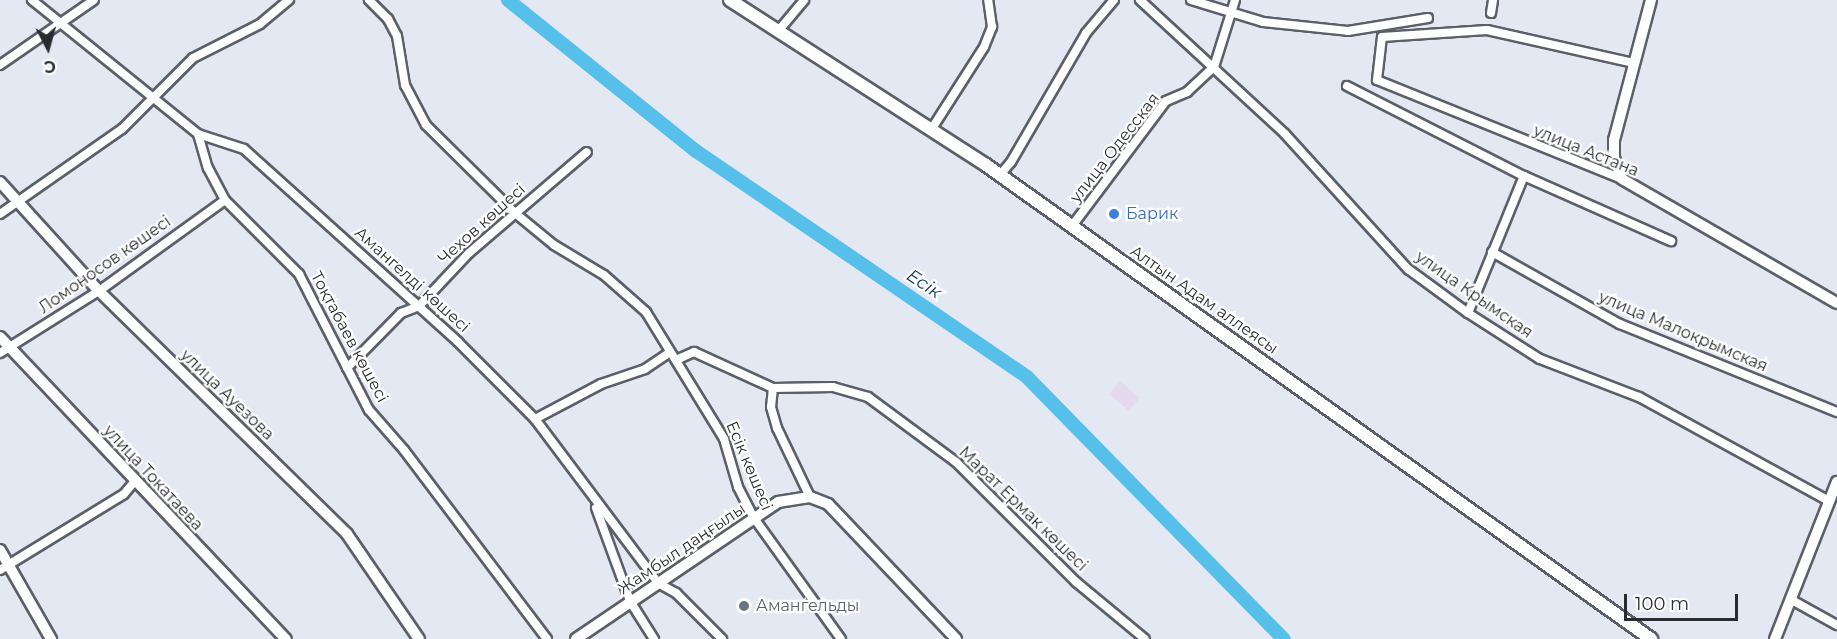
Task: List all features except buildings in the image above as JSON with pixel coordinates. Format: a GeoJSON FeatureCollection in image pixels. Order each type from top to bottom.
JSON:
{"type":"FeatureCollection","features":[{"type":"Feature","properties":{"kind":"main road","name":"Алтын Адам аллеясы"},"geometry":{"type":"LineString","coordinates":[[730,0],[1000,175],[1651,639]]}},
{"type":"Feature","properties":{"kind":"street","name":"Амангелді көшесі"},"geometry":{"type":"LineString","coordinates":[[32,0],[198,134],[244,149],[419,306],[536,419],[592,499],[658,583],[676,593],[722,639]]}},
{"type":"Feature","properties":{"kind":"street"},"geometry":{"type":"LineString","coordinates":[[0,64],[94,0]]}},
{"type":"Feature","properties":{"kind":"street"},"geometry":{"type":"LineString","coordinates":[[0,214],[122,129],[151,96],[193,58],[260,24],[290,0]]}},
{"type":"Feature","properties":{"kind":"street","name":"Есік көшесі"},"geometry":{"type":"LineString","coordinates":[[369,0],[388,19],[397,36],[405,85],[416,112],[515,213],[554,245],[629,293],[676,360],[724,439],[738,487],[754,518],[841,639]]}},
{"type":"Feature","properties":{"kind":"street"},"geometry":{"type":"LineString","coordinates":[[778,30],[804,0]]}},
{"type":"Feature","properties":{"kind":"street"},"geometry":{"type":"LineString","coordinates":[[931,130],[984,48],[992,27],[988,0]]}},
{"type":"Feature","properties":{"kind":"street"},"geometry":{"type":"LineString","coordinates":[[1000,175],[1011,162],[1086,33],[1114,0]]}},
{"type":"Feature","properties":{"kind":"street","name":"улица Крымская"},"geometry":{"type":"LineString","coordinates":[[1140,0],[1285,134],[1408,269],[1468,313],[1540,359],[1639,397],[1829,501]]}},
{"type":"Feature","properties":{"kind":"street"},"geometry":{"type":"LineString","coordinates":[[1191,0],[1231,15],[1263,22],[1348,31],[1428,18]]}},
{"type":"Feature","properties":{"kind":"street"},"geometry":{"type":"LineString","coordinates":[[1214,67],[1235,0]]}},
{"type":"Feature","properties":{"kind":"street"},"geometry":{"type":"LineString","coordinates":[[1491,13],[1493,0]]}},
{"type":"Feature","properties":{"kind":"street"},"geometry":{"type":"LineString","coordinates":[[1622,179],[1614,159],[1614,140],[1651,0]]}},
{"type":"Feature","properties":{"kind":"street","name":"улица Астана"},"geometry":{"type":"LineString","coordinates":[[1634,63],[1487,30],[1382,37],[1377,80],[1622,179],[1837,303]]}},
{"type":"Feature","properties":{"kind":"street","name":"улица Одесская"},"geometry":{"type":"LineString","coordinates":[[1072,226],[1166,101],[1186,92],[1214,67]]}},
{"type":"Feature","properties":{"kind":"street"},"geometry":{"type":"LineString","coordinates":[[1347,86],[1524,176],[1671,241]]}},
{"type":"Feature","properties":{"kind":"street","name":"Тоқтабаев көшесі"},"geometry":{"type":"LineString","coordinates":[[198,134],[208,168],[225,200],[299,274],[369,410],[404,450],[547,639]]}},
{"type":"Feature","properties":{"kind":"street","name":"Чехов көшесі"},"geometry":{"type":"LineString","coordinates":[[347,368],[401,313],[419,306],[470,253],[587,152]]}},
{"type":"Feature","properties":{"kind":"street"},"geometry":{"type":"LineString","coordinates":[[1468,313],[1524,176]]}},
{"type":"Feature","properties":{"kind":"street","name":"улица Ауезова"},"geometry":{"type":"LineString","coordinates":[[0,182],[16,203],[99,291],[347,534],[419,639]]}},
{"type":"Feature","properties":{"kind":"street","name":"Ломоносов көшесі"},"geometry":{"type":"LineString","coordinates":[[5,350],[99,291],[225,200]]}},
{"type":"Feature","properties":{"kind":"street","name":"улица Малокрымская"},"geometry":{"type":"LineString","coordinates":[[1492,252],[1620,324],[1837,412]]}},
{"type":"Feature","properties":{"kind":"street","name":"улица Токатаева"},"geometry":{"type":"LineString","coordinates":[[0,337],[5,350],[135,481],[285,639]]}},
{"type":"Feature","properties":{"kind":"street"},"geometry":{"type":"LineString","coordinates":[[536,419],[601,384],[645,369],[670,352]]}},
{"type":"Feature","properties":{"kind":"street"},"geometry":{"type":"LineString","coordinates":[[676,360],[694,352],[773,388],[771,407],[777,428],[810,497],[828,504],[956,639]]}},
{"type":"Feature","properties":{"kind":"street","name":"Марат Ермак көшесі"},"geometry":{"type":"LineString","coordinates":[[773,388],[833,387],[868,397],[956,462],[1076,582],[1145,639]]}},
{"type":"Feature","properties":{"kind":"street"},"geometry":{"type":"LineString","coordinates":[[4,567],[124,494],[135,481]]}},
{"type":"Feature","properties":{"kind":"street"},"geometry":{"type":"LineString","coordinates":[[1775,639],[1837,482]]}},
{"type":"Feature","properties":{"kind":"street","name":"Жамбыл даңғылы"},"geometry":{"type":"LineString","coordinates":[[576,639],[778,502],[810,497]]}},
{"type":"Feature","properties":{"kind":"street"},"geometry":{"type":"LineString","coordinates":[[592,499],[630,601],[654,639]]}},
{"type":"Feature","properties":{"kind":"street"},"geometry":{"type":"LineString","coordinates":[[0,550],[4,567],[51,639]]}},
{"type":"Feature","properties":{"kind":"street"},"geometry":{"type":"LineString","coordinates":[[1790,599],[1837,625]]}},
{"type":"Feature","properties":{"kind":"shaded area"},"geometry":{"type":"Polygon","coordinates":[[[1120,381],[1140,398],[1129,411],[1109,394],[1120,381]]]}},
{"type":"Feature","properties":{"kind":"waterway","name":"Есік"},"geometry":{"type":"LineString","coordinates":[[508,0],[696,151],[1027,377],[1284,639]]}},
{"type":"Feature","properties":{"kind":"place","name":"Барик"},"geometry":{"type":"Point","coordinates":[1114,214]}},
{"type":"Feature","properties":{"kind":"place","name":"Амангельды"},"geometry":{"type":"Point","coordinates":[744,606]}}]}
